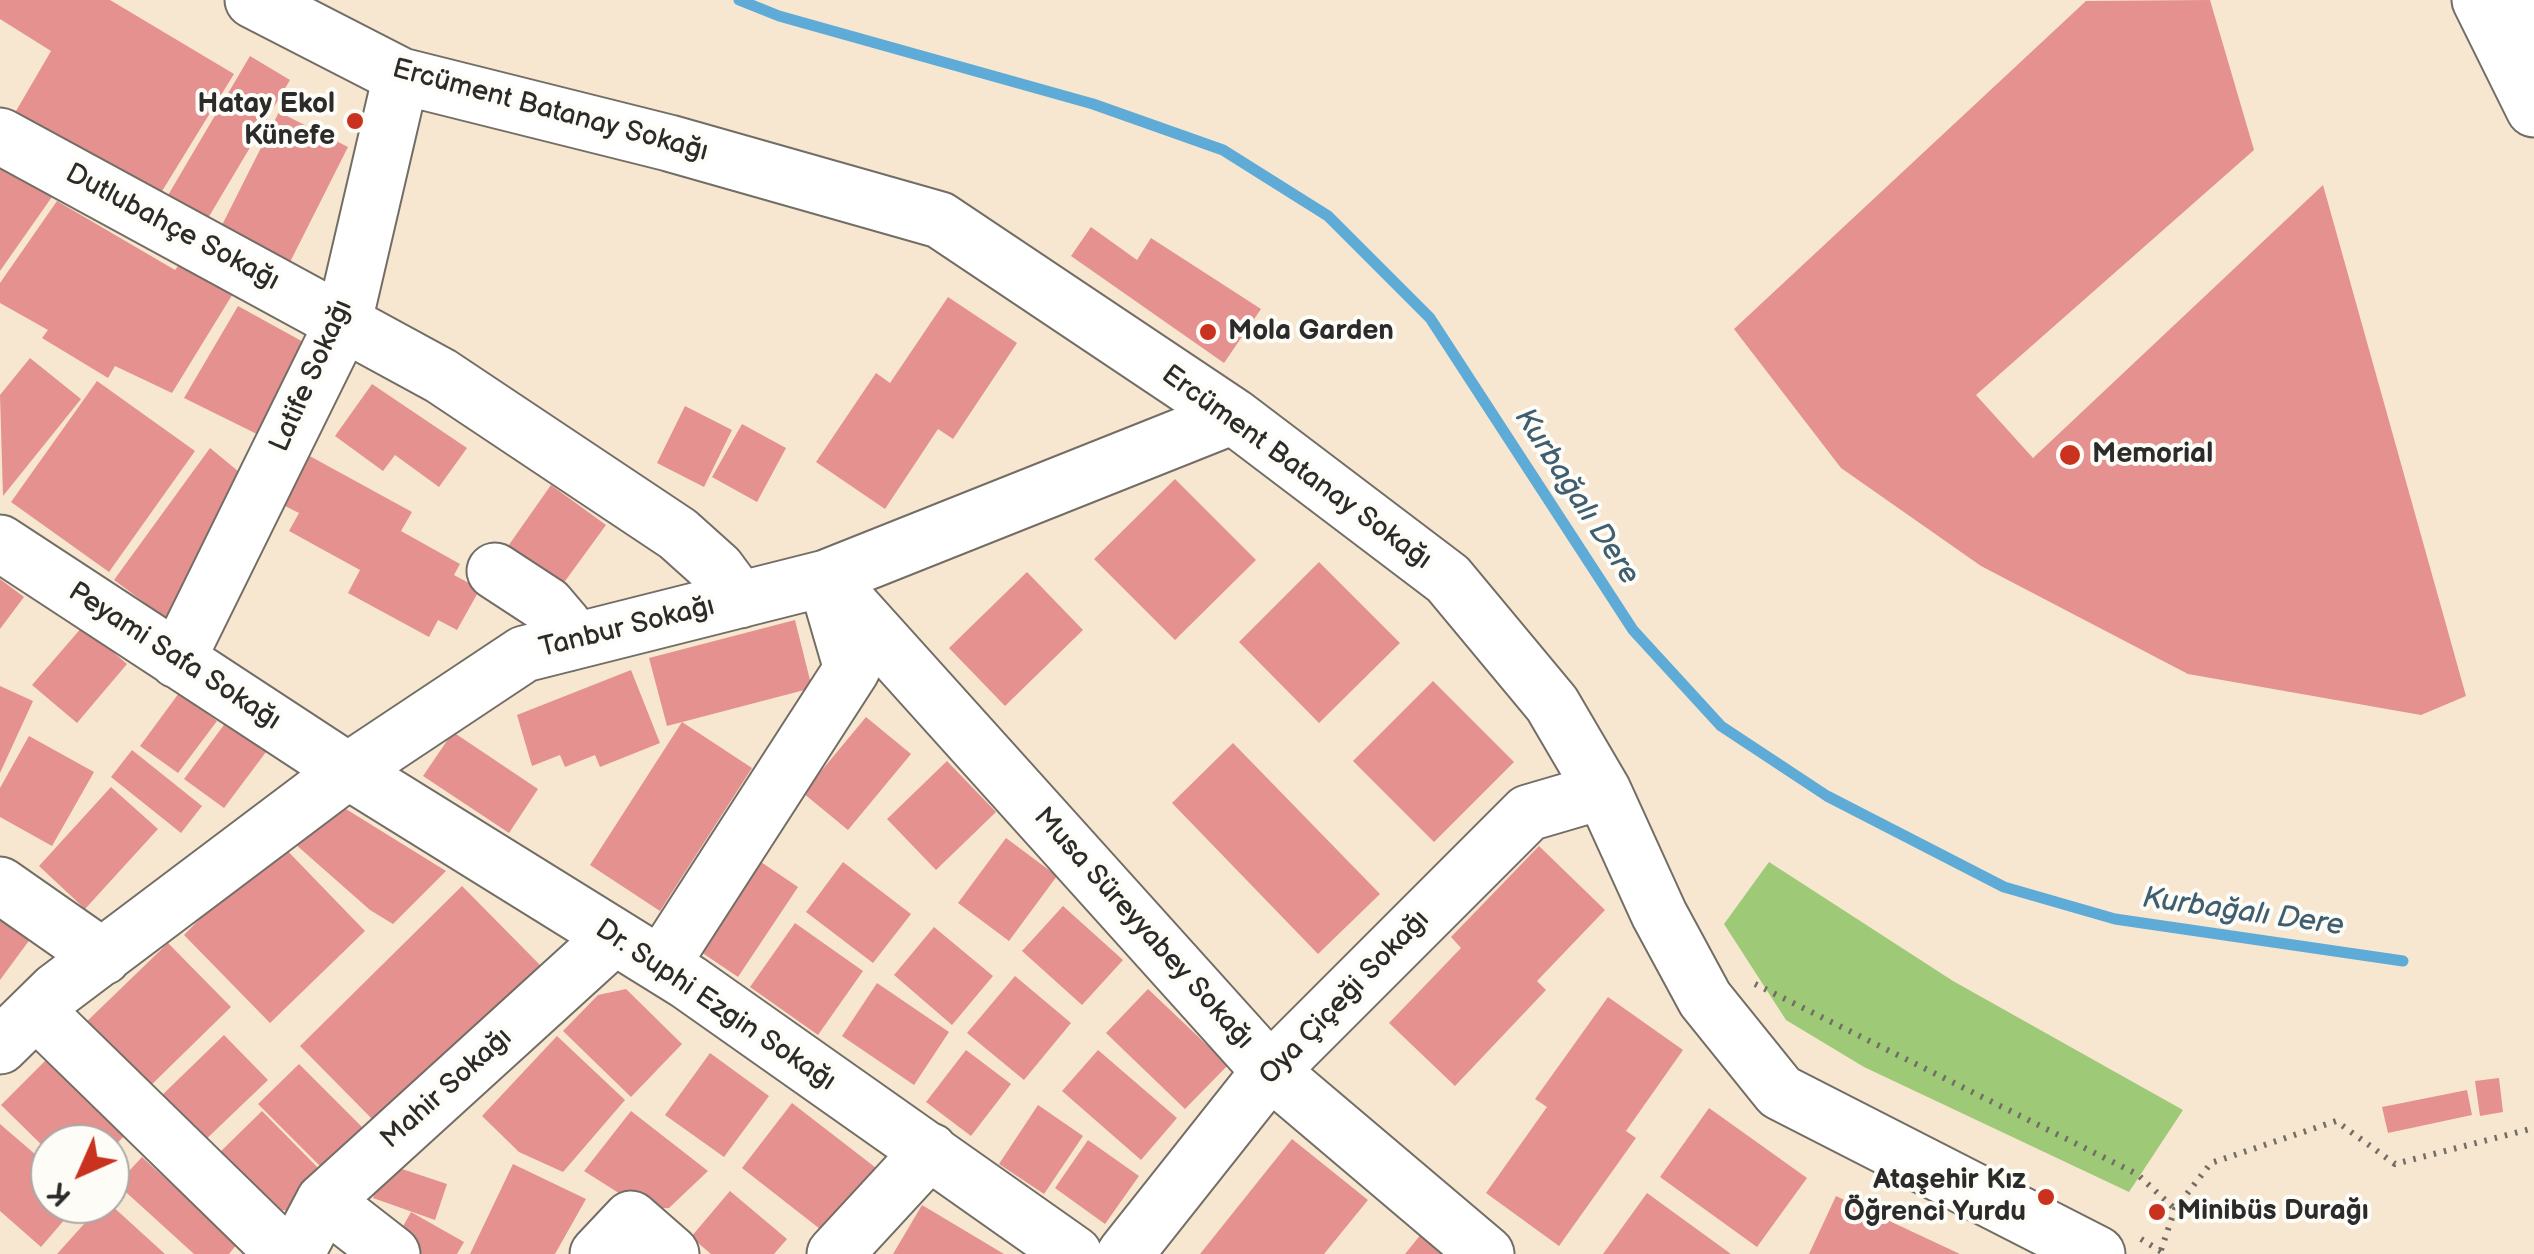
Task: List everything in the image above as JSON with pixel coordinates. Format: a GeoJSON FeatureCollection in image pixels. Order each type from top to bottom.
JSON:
{"type":"FeatureCollection","features":[{"type":"Feature","properties":{"kind":"main road","name":"Ercüment Batanay Sokağı"},"geometry":{"type":"LineString","coordinates":[[253,0],[401,76],[669,142],[940,220],[1233,416],[1448,579],[1552,704],[1603,792],[1659,914],[1705,998],[1780,1092],[2112,1243]]}},
{"type":"Feature","properties":{"kind":"main road"},"geometry":{"type":"LineString","coordinates":[[2480,0],[2534,109]]}},
{"type":"Feature","properties":{"kind":"main road"},"geometry":{"type":"LineString","coordinates":[[2526,0],[2534,25]]}},
{"type":"Feature","properties":{"kind":"main road","name":"Latife Sokağı"},"geometry":{"type":"LineString","coordinates":[[177,660],[344,321],[401,76]]}},
{"type":"Feature","properties":{"kind":"main road","name":"Dutlubahçe Sokağı"},"geometry":{"type":"LineString","coordinates":[[0,136],[441,376],[678,534],[717,570],[740,600]]}},
{"type":"Feature","properties":{"kind":"main road","name":"Tanbur Sokağı"},"geometry":{"type":"LineString","coordinates":[[18,1028],[103,956],[348,771],[524,654],[826,578],[1233,416]]}},
{"type":"Feature","properties":{"kind":"main road","name":"Peyami Safa Sokağı"},"geometry":{"type":"LineString","coordinates":[[0,543],[348,771]]}},
{"type":"Feature","properties":{"kind":"main road"},"geometry":{"type":"LineString","coordinates":[[495,571],[547,605],[564,625],[568,643]]}},
{"type":"Feature","properties":{"kind":"main road"},"geometry":{"type":"LineString","coordinates":[[660,965],[852,668],[826,578]]}},
{"type":"Feature","properties":{"kind":"main road","name":"Musa Süreyyabey Sokağı"},"geometry":{"type":"LineString","coordinates":[[826,578],[1270,1071],[1486,1254]]}},
{"type":"Feature","properties":{"kind":"main road","name":"Dr. Suphi Ezgin Sokağı"},"geometry":{"type":"LineString","coordinates":[[348,771],[660,965],[1074,1254]]}},
{"type":"Feature","properties":{"kind":"main road","name":"Oya Çiçeği Sokağı"},"geometry":{"type":"LineString","coordinates":[[1125,1254],[1270,1071],[1528,813],[1603,792]]}},
{"type":"Feature","properties":{"kind":"main road"},"geometry":{"type":"LineString","coordinates":[[0,884],[103,956]]}},
{"type":"Feature","properties":{"kind":"main road","name":"Mahir Sokağı"},"geometry":{"type":"LineString","coordinates":[[296,1254],[324,1200],[614,937]]}},
{"type":"Feature","properties":{"kind":"main road"},"geometry":{"type":"LineString","coordinates":[[18,1028],[285,1254]]}},
{"type":"Feature","properties":{"kind":"main road"},"geometry":{"type":"LineString","coordinates":[[835,1254],[930,1151]]}},
{"type":"Feature","properties":{"kind":"main road"},"geometry":{"type":"LineString","coordinates":[[324,1200],[392,1254]]}},
{"type":"Feature","properties":{"kind":"main road"},"geometry":{"type":"LineString","coordinates":[[598,1254],[631,1219],[671,1254]]}},
{"type":"Feature","properties":{"kind":"path"},"geometry":{"type":"LineString","coordinates":[[1748,980],[2137,1174],[2175,1209]]}},
{"type":"Feature","properties":{"kind":"path"},"geometry":{"type":"LineString","coordinates":[[2112,1243],[2163,1252],[2175,1209],[2211,1163],[2336,1120],[2396,1164],[2534,1128]]}},
{"type":"Feature","properties":{"kind":"green space"},"geometry":{"type":"Polygon","coordinates":[[[1769,862],[1953,981],[2183,1110],[2129,1192],[1864,1067],[1786,1020],[1724,924],[1769,862]]]}},
{"type":"Feature","properties":{"kind":"building"},"geometry":{"type":"Polygon","coordinates":[[[0,0],[110,0],[234,74],[156,201],[9,123],[51,51],[0,19],[0,0]]]}},
{"type":"Feature","properties":{"kind":"building"},"geometry":{"type":"Polygon","coordinates":[[[2210,0],[2254,150],[1976,395],[2033,458],[2323,185],[2466,696],[2421,715],[2188,674],[1981,566],[1841,468],[1734,329],[2086,1],[2210,0]]]}},
{"type":"Feature","properties":{"kind":"building"},"geometry":{"type":"Polygon","coordinates":[[[250,56],[290,80],[204,225],[164,202],[250,56]]]}},
{"type":"Feature","properties":{"kind":"building"},"geometry":{"type":"Polygon","coordinates":[[[279,112],[348,147],[287,268],[218,233],[279,112]]]}},
{"type":"Feature","properties":{"kind":"building"},"geometry":{"type":"Polygon","coordinates":[[[0,164],[54,194],[0,271],[0,164]]]}},
{"type":"Feature","properties":{"kind":"building"},"geometry":{"type":"Polygon","coordinates":[[[57,201],[175,270],[181,262],[234,292],[172,393],[115,366],[108,378],[42,338],[48,330],[0,303],[0,283],[57,201]]]}},
{"type":"Feature","properties":{"kind":"building"},"geometry":{"type":"Polygon","coordinates":[[[1091,227],[1137,260],[1151,238],[1261,309],[1224,363],[1071,256],[1091,227]]]}},
{"type":"Feature","properties":{"kind":"building"},"geometry":{"type":"Polygon","coordinates":[[[948,297],[1017,343],[953,439],[938,429],[885,509],[816,462],[876,373],[890,383],[948,297]]]}},
{"type":"Feature","properties":{"kind":"building"},"geometry":{"type":"Polygon","coordinates":[[[238,306],[316,349],[269,440],[184,398],[238,306]]]}},
{"type":"Feature","properties":{"kind":"building"},"geometry":{"type":"Polygon","coordinates":[[[30,358],[81,399],[3,496],[0,395],[30,358]]]}},
{"type":"Feature","properties":{"kind":"building"},"geometry":{"type":"Polygon","coordinates":[[[97,381],[195,451],[109,572],[11,502],[97,381]]]}},
{"type":"Feature","properties":{"kind":"building"},"geometry":{"type":"Polygon","coordinates":[[[372,384],[467,448],[439,487],[395,455],[383,471],[335,436],[372,384]]]}},
{"type":"Feature","properties":{"kind":"building"},"geometry":{"type":"Polygon","coordinates":[[[685,406],[732,430],[704,487],[657,463],[685,406]]]}},
{"type":"Feature","properties":{"kind":"building"},"geometry":{"type":"Polygon","coordinates":[[[742,424],[786,448],[757,502],[712,477],[742,424]]]}},
{"type":"Feature","properties":{"kind":"building"},"geometry":{"type":"Polygon","coordinates":[[[210,448],[244,476],[172,623],[114,580],[210,448]]]}},
{"type":"Feature","properties":{"kind":"building"},"geometry":{"type":"Polygon","coordinates":[[[306,454],[412,512],[401,531],[460,564],[454,575],[480,589],[457,630],[438,620],[429,637],[348,593],[360,570],[289,531],[299,513],[279,503],[306,454]]]}},
{"type":"Feature","properties":{"kind":"building"},"geometry":{"type":"Polygon","coordinates":[[[1175,479],[1256,560],[1175,640],[1094,559],[1175,479]]]}},
{"type":"Feature","properties":{"kind":"building"},"geometry":{"type":"Polygon","coordinates":[[[551,485],[606,525],[560,588],[506,549],[551,485]]]}},
{"type":"Feature","properties":{"kind":"building"},"geometry":{"type":"Polygon","coordinates":[[[1319,562],[1400,643],[1319,723],[1239,642],[1319,562]]]}},
{"type":"Feature","properties":{"kind":"building"},"geometry":{"type":"Polygon","coordinates":[[[1027,572],[1083,630],[1005,706],[949,648],[1027,572]]]}},
{"type":"Feature","properties":{"kind":"building"},"geometry":{"type":"Polygon","coordinates":[[[0,579],[24,597],[0,629],[0,579]]]}},
{"type":"Feature","properties":{"kind":"building"},"geometry":{"type":"Polygon","coordinates":[[[795,620],[812,688],[667,726],[649,658],[795,620]]]}},
{"type":"Feature","properties":{"kind":"building"},"geometry":{"type":"Polygon","coordinates":[[[83,626],[127,664],[77,723],[32,685],[83,626]]]}},
{"type":"Feature","properties":{"kind":"building"},"geometry":{"type":"Polygon","coordinates":[[[631,670],[660,743],[600,767],[595,755],[565,767],[560,755],[532,766],[517,715],[631,670]]]}},
{"type":"Feature","properties":{"kind":"building"},"geometry":{"type":"Polygon","coordinates":[[[1433,681],[1514,762],[1434,842],[1353,761],[1433,681]]]}},
{"type":"Feature","properties":{"kind":"building"},"geometry":{"type":"Polygon","coordinates":[[[0,686],[33,701],[0,773],[0,686]]]}},
{"type":"Feature","properties":{"kind":"building"},"geometry":{"type":"Polygon","coordinates":[[[179,693],[217,721],[178,773],[140,746],[179,693]]]}},
{"type":"Feature","properties":{"kind":"building"},"geometry":{"type":"Polygon","coordinates":[[[232,714],[272,744],[224,808],[184,779],[232,714]]]}},
{"type":"Feature","properties":{"kind":"building"},"geometry":{"type":"Polygon","coordinates":[[[866,717],[911,754],[848,830],[803,793],[866,717]]]}},
{"type":"Feature","properties":{"kind":"building"},"geometry":{"type":"Polygon","coordinates":[[[682,722],[752,768],[660,911],[590,865],[682,722]]]}},
{"type":"Feature","properties":{"kind":"building"},"geometry":{"type":"Polygon","coordinates":[[[453,732],[538,789],[509,833],[423,776],[453,732]]]}},
{"type":"Feature","properties":{"kind":"building"},"geometry":{"type":"Polygon","coordinates":[[[29,736],[94,772],[52,846],[0,817],[0,788],[29,736]]]}},
{"type":"Feature","properties":{"kind":"building"},"geometry":{"type":"Polygon","coordinates":[[[1233,743],[1380,894],[1318,954],[1172,803],[1233,743]]]}},
{"type":"Feature","properties":{"kind":"building"},"geometry":{"type":"Polygon","coordinates":[[[132,750],[202,806],[181,833],[111,777],[132,750]]]}},
{"type":"Feature","properties":{"kind":"building"},"geometry":{"type":"Polygon","coordinates":[[[947,761],[996,812],[936,870],[887,819],[947,761]]]}},
{"type":"Feature","properties":{"kind":"building"},"geometry":{"type":"Polygon","coordinates":[[[111,787],[158,829],[85,909],[39,866],[111,787]]]}},
{"type":"Feature","properties":{"kind":"building"},"geometry":{"type":"Polygon","coordinates":[[[333,801],[446,871],[393,924],[370,910],[294,843],[333,801]]]}},
{"type":"Feature","properties":{"kind":"building"},"geometry":{"type":"Polygon","coordinates":[[[1006,838],[1057,876],[1009,941],[958,903],[1006,838]]]}},
{"type":"Feature","properties":{"kind":"building"},"geometry":{"type":"Polygon","coordinates":[[[277,840],[365,931],[270,1023],[184,935],[277,840]]]}},
{"type":"Feature","properties":{"kind":"building"},"geometry":{"type":"Polygon","coordinates":[[[1539,846],[1605,910],[1537,981],[1546,990],[1455,1086],[1389,1023],[1461,948],[1451,937],[1539,846]]]}},
{"type":"Feature","properties":{"kind":"building"},"geometry":{"type":"Polygon","coordinates":[[[758,860],[798,887],[738,977],[698,950],[758,860]]]}},
{"type":"Feature","properties":{"kind":"building"},"geometry":{"type":"Polygon","coordinates":[[[843,862],[911,914],[873,963],[806,912],[843,862]]]}},
{"type":"Feature","properties":{"kind":"building"},"geometry":{"type":"Polygon","coordinates":[[[462,886],[541,966],[379,1126],[300,1046],[462,886]]]}},
{"type":"Feature","properties":{"kind":"building"},"geometry":{"type":"Polygon","coordinates":[[[1063,906],[1123,960],[1082,1005],[1022,951],[1063,906]]]}},
{"type":"Feature","properties":{"kind":"building"},"geometry":{"type":"Polygon","coordinates":[[[0,915],[31,938],[0,980],[0,915]]]}},
{"type":"Feature","properties":{"kind":"building"},"geometry":{"type":"Polygon","coordinates":[[[795,923],[863,971],[818,1035],[750,987],[795,923]]]}},
{"type":"Feature","properties":{"kind":"building"},"geometry":{"type":"Polygon","coordinates":[[[934,927],[993,976],[952,1025],[894,975],[934,927]]]}},
{"type":"Feature","properties":{"kind":"building"},"geometry":{"type":"Polygon","coordinates":[[[168,943],[231,1007],[143,1093],[80,1028],[168,943]]]}},
{"type":"Feature","properties":{"kind":"building"},"geometry":{"type":"Polygon","coordinates":[[[1015,976],[1071,1023],[1024,1080],[967,1033],[1015,976]]]}},
{"type":"Feature","properties":{"kind":"building"},"geometry":{"type":"Polygon","coordinates":[[[877,983],[949,1032],[914,1085],[842,1036],[877,983]]]}},
{"type":"Feature","properties":{"kind":"building"},"geometry":{"type":"Polygon","coordinates":[[[626,989],[682,1044],[631,1097],[563,1031],[598,995],[626,989]]]}},
{"type":"Feature","properties":{"kind":"building"},"geometry":{"type":"Polygon","coordinates":[[[1148,989],[1228,1065],[1185,1109],[1106,1033],[1148,989]]]}},
{"type":"Feature","properties":{"kind":"building"},"geometry":{"type":"Polygon","coordinates":[[[1608,997],[1683,1050],[1626,1131],[1636,1138],[1559,1246],[1486,1193],[1547,1107],[1535,1099],[1608,997]]]}},
{"type":"Feature","properties":{"kind":"building"},"geometry":{"type":"Polygon","coordinates":[[[224,1035],[268,1080],[199,1146],[156,1101],[224,1035]]]}},
{"type":"Feature","properties":{"kind":"building"},"geometry":{"type":"Polygon","coordinates":[[[557,1036],[625,1100],[563,1172],[519,1152],[482,1116],[557,1036]]]}},
{"type":"Feature","properties":{"kind":"building"},"geometry":{"type":"Polygon","coordinates":[[[966,1050],[1011,1084],[971,1136],[926,1102],[966,1050]]]}},
{"type":"Feature","properties":{"kind":"building"},"geometry":{"type":"Polygon","coordinates":[[[1098,1050],[1177,1118],[1141,1160],[1062,1091],[1098,1050]]]}},
{"type":"Feature","properties":{"kind":"building"},"geometry":{"type":"Polygon","coordinates":[[[710,1053],[769,1096],[724,1157],[665,1115],[710,1053]]]}},
{"type":"Feature","properties":{"kind":"building"},"geometry":{"type":"Polygon","coordinates":[[[47,1059],[114,1124],[30,1124],[30,1133],[1,1105],[47,1059]]]}},
{"type":"Feature","properties":{"kind":"building"},"geometry":{"type":"Polygon","coordinates":[[[299,1064],[362,1127],[321,1167],[258,1104],[299,1064]]]}},
{"type":"Feature","properties":{"kind":"building"},"geometry":{"type":"Polygon","coordinates":[[[2499,1078],[2503,1112],[2480,1116],[2475,1081],[2499,1078]]]}},
{"type":"Feature","properties":{"kind":"building"},"geometry":{"type":"Polygon","coordinates":[[[2467,1090],[2472,1115],[2388,1133],[2382,1107],[2467,1090]]]}},
{"type":"Feature","properties":{"kind":"building"},"geometry":{"type":"Polygon","coordinates":[[[792,1103],[880,1171],[829,1236],[742,1168],[792,1103]]]}},
{"type":"Feature","properties":{"kind":"building"},"geometry":{"type":"Polygon","coordinates":[[[1038,1105],[1083,1136],[1044,1194],[999,1164],[1038,1105]]]}},
{"type":"Feature","properties":{"kind":"building"},"geometry":{"type":"Polygon","coordinates":[[[1709,1108],[1807,1178],[1757,1247],[1660,1177],[1709,1108]]]}},
{"type":"Feature","properties":{"kind":"building"},"geometry":{"type":"Polygon","coordinates":[[[262,1111],[326,1176],[292,1211],[268,1209],[216,1156],[262,1111]]]}},
{"type":"Feature","properties":{"kind":"building"},"geometry":{"type":"Polygon","coordinates":[[[631,1111],[708,1171],[669,1208],[644,1209],[584,1171],[631,1111]]]}},
{"type":"Feature","properties":{"kind":"building"},"geometry":{"type":"Polygon","coordinates":[[[0,1124],[30,1150],[30,1224],[61,1224],[41,1247],[0,1211],[0,1124]]]}},
{"type":"Feature","properties":{"kind":"building"},"geometry":{"type":"Polygon","coordinates":[[[1292,1139],[1368,1200],[1324,1254],[1200,1254],[1292,1139]]]}},
{"type":"Feature","properties":{"kind":"building"},"geometry":{"type":"Polygon","coordinates":[[[1088,1140],[1139,1176],[1105,1224],[1055,1188],[1088,1140]]]}},
{"type":"Feature","properties":{"kind":"building"},"geometry":{"type":"Polygon","coordinates":[[[142,1157],[237,1244],[229,1254],[194,1254],[130,1196],[130,1170],[142,1157]]]}},
{"type":"Feature","properties":{"kind":"building"},"geometry":{"type":"Polygon","coordinates":[[[384,1163],[447,1184],[435,1220],[373,1198],[384,1163]]]}},
{"type":"Feature","properties":{"kind":"building"},"geometry":{"type":"Polygon","coordinates":[[[513,1164],[586,1199],[555,1254],[470,1254],[513,1164]]]}},
{"type":"Feature","properties":{"kind":"building"},"geometry":{"type":"Polygon","coordinates":[[[730,1191],[787,1239],[774,1254],[711,1254],[691,1237],[730,1191]]]}},
{"type":"Feature","properties":{"kind":"building"},"geometry":{"type":"Polygon","coordinates":[[[1647,1193],[1731,1254],[1603,1254],[1647,1193]]]}},
{"type":"Feature","properties":{"kind":"building"},"geometry":{"type":"Polygon","coordinates":[[[1836,1196],[1960,1254],[1809,1254],[1836,1196]]]}},
{"type":"Feature","properties":{"kind":"building"},"geometry":{"type":"Polygon","coordinates":[[[922,1205],[1004,1254],[893,1254],[922,1205]]]}},
{"type":"Feature","properties":{"kind":"building"},"geometry":{"type":"Polygon","coordinates":[[[411,1212],[464,1242],[457,1254],[411,1254],[393,1244],[411,1212]]]}},
{"type":"Feature","properties":{"kind":"building"},"geometry":{"type":"Polygon","coordinates":[[[130,1222],[165,1254],[57,1254],[84,1224],[130,1222]]]}},
{"type":"Feature","properties":{"kind":"building"},"geometry":{"type":"Polygon","coordinates":[[[1426,1228],[1459,1254],[1405,1254],[1426,1228]]]}},
{"type":"Feature","properties":{"kind":"waterway","name":"Kurbağalı Dere"},"geometry":{"type":"LineString","coordinates":[[739,0],[779,16],[1093,104],[1223,150],[1328,216],[1430,318],[1633,630],[1721,726],[1827,796],[2004,887],[2115,919],[2403,961]]}},
{"type":"Feature","properties":{"kind":"place","name":"Hatay Ekol Künefe"},"geometry":{"type":"Point","coordinates":[355,121]}},
{"type":"Feature","properties":{"kind":"place","name":"Mola Garden"},"geometry":{"type":"Point","coordinates":[1208,332]}},
{"type":"Feature","properties":{"kind":"place","name":"Memorial"},"geometry":{"type":"Point","coordinates":[2070,455]}},
{"type":"Feature","properties":{"kind":"place","name":"Ataşehi̇r Kız Öğrenci̇ Yurdu"},"geometry":{"type":"Point","coordinates":[2046,1197]}},
{"type":"Feature","properties":{"kind":"place","name":"Minibüs Durağı"},"geometry":{"type":"Point","coordinates":[2157,1212]}}]}
